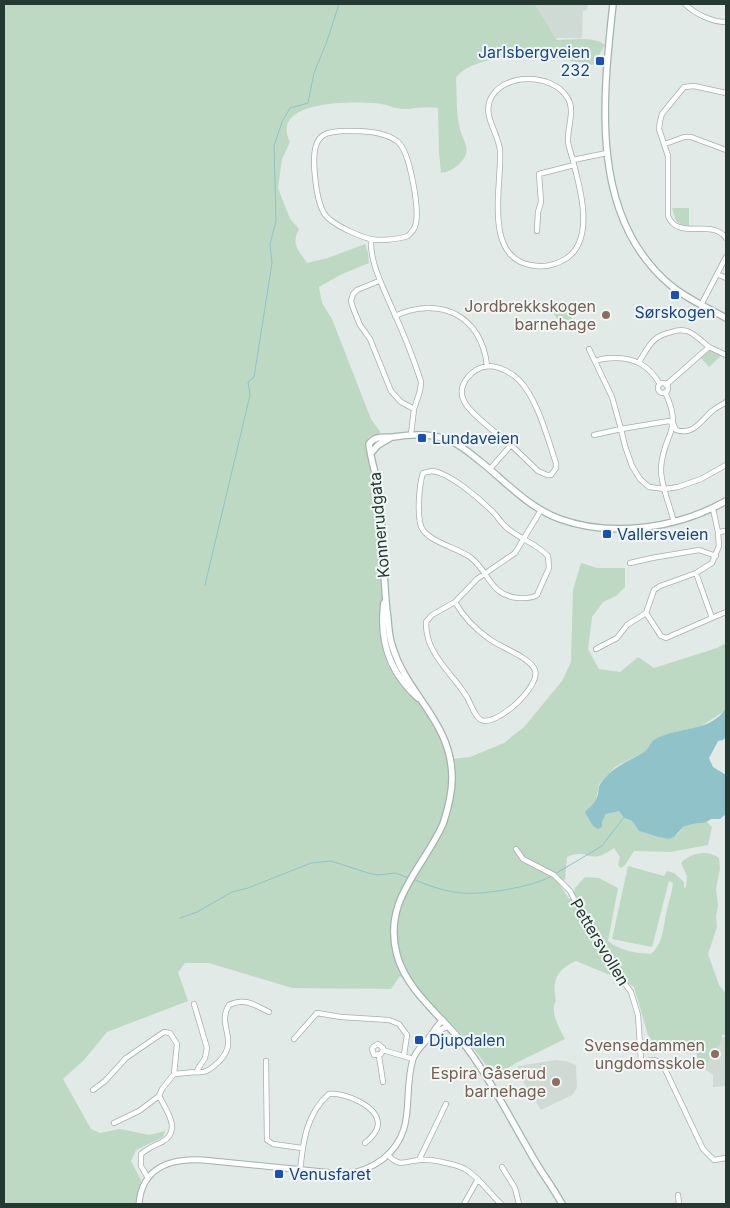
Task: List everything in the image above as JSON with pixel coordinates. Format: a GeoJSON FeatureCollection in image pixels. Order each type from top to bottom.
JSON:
{"type":"FeatureCollection","features":[{"type":"Feature","properties":{"kind":"main road"},"geometry":{"type":"LineString","coordinates":[[613,4],[605,103],[607,153],[612,183],[621,213],[640,252],[656,272],[668,284],[726,318]]}},
{"type":"Feature","properties":{"kind":"main road"},"geometry":{"type":"LineString","coordinates":[[411,434],[436,436],[449,440],[466,450],[541,510],[571,523],[599,529],[674,522],[726,501]]}},
{"type":"Feature","properties":{"kind":"main road","name":"Konnerudgata"},"geometry":{"type":"LineString","coordinates":[[411,434],[392,437],[378,445],[371,453],[380,497],[385,597],[389,632],[394,654],[401,668],[438,724],[445,741],[451,769],[451,793],[442,825],[406,885],[397,907],[394,922],[394,940],[397,956],[409,981],[465,1046],[482,1069],[535,1162],[562,1203]]}},
{"type":"Feature","properties":{"kind":"street"},"geometry":{"type":"LineString","coordinates":[[685,4],[691,10],[715,21],[726,22]]}},
{"type":"Feature","properties":{"kind":"street"},"geometry":{"type":"LineString","coordinates":[[523,79],[540,81],[559,88],[567,96],[571,107],[568,141],[574,162],[583,207],[583,226],[578,245],[570,256],[556,263],[539,266],[522,263],[515,259],[505,246],[499,225],[497,196],[500,144],[489,118],[488,108],[493,95],[505,84],[523,79]]}},
{"type":"Feature","properties":{"kind":"street"},"geometry":{"type":"LineString","coordinates":[[726,93],[694,86],[681,89],[662,114],[659,129],[668,156],[668,216],[671,221],[681,228],[717,230],[726,238]]}},
{"type":"Feature","properties":{"kind":"street"},"geometry":{"type":"LineString","coordinates":[[342,131],[380,134],[399,143],[403,149],[414,192],[417,217],[415,226],[412,232],[403,238],[371,239],[331,221],[320,206],[315,156],[318,139],[324,135],[342,131]]}},
{"type":"Feature","properties":{"kind":"street"},"geometry":{"type":"LineString","coordinates":[[665,144],[684,137],[691,137],[726,150]]}},
{"type":"Feature","properties":{"kind":"street"},"geometry":{"type":"LineString","coordinates":[[537,231],[538,212],[541,202],[539,174],[607,153]]}},
{"type":"Feature","properties":{"kind":"street"},"geometry":{"type":"LineString","coordinates":[[371,239],[371,248],[379,282],[395,316],[421,382],[420,392],[414,409],[411,434]]}},
{"type":"Feature","properties":{"kind":"street"},"geometry":{"type":"LineString","coordinates":[[701,305],[726,257]]}},
{"type":"Feature","properties":{"kind":"street"},"geometry":{"type":"LineString","coordinates":[[717,274],[726,278]]}},
{"type":"Feature","properties":{"kind":"street"},"geometry":{"type":"LineString","coordinates":[[379,282],[357,290],[353,294],[351,301],[360,325],[370,339],[391,391],[402,402],[414,409]]}},
{"type":"Feature","properties":{"kind":"street"},"geometry":{"type":"LineString","coordinates":[[395,316],[423,308],[435,307],[452,312],[462,319],[474,332],[483,348],[487,366]]}},
{"type":"Feature","properties":{"kind":"street"},"geometry":{"type":"LineString","coordinates":[[639,362],[659,335],[678,330],[692,334],[709,347],[726,356]]}},
{"type":"Feature","properties":{"kind":"street"},"geometry":{"type":"LineString","coordinates":[[709,347],[666,385],[667,389],[665,392],[672,409],[676,430],[678,432],[687,432],[694,429],[713,410],[726,402]]}},
{"type":"Feature","properties":{"kind":"street"},"geometry":{"type":"LineString","coordinates":[[588,349],[596,361],[612,397],[627,454],[636,474],[648,487],[671,489],[696,481],[726,465]]}},
{"type":"Feature","properties":{"kind":"street"},"geometry":{"type":"LineString","coordinates":[[596,361],[602,358],[619,358],[639,362],[654,374],[660,384],[658,387],[659,391],[665,392]]}},
{"type":"Feature","properties":{"kind":"street"},"geometry":{"type":"LineString","coordinates":[[487,366],[500,368],[511,374],[527,390],[547,433],[556,463],[554,472],[551,475],[543,474],[511,445],[469,409],[463,399],[462,393],[465,380],[475,371],[487,366]]}},
{"type":"Feature","properties":{"kind":"street"},"geometry":{"type":"LineString","coordinates":[[660,384],[666,385]]}},
{"type":"Feature","properties":{"kind":"street"},"geometry":{"type":"LineString","coordinates":[[594,435],[669,420],[674,425]]}},
{"type":"Feature","properties":{"kind":"street"},"geometry":{"type":"LineString","coordinates":[[674,425],[661,466],[661,473],[674,522]]}},
{"type":"Feature","properties":{"kind":"street"},"geometry":{"type":"LineString","coordinates":[[490,469],[511,445]]}},
{"type":"Feature","properties":{"kind":"street"},"geometry":{"type":"LineString","coordinates":[[432,471],[444,474],[487,507],[507,528],[524,539],[542,549],[548,556],[550,560],[547,574],[537,595],[525,598],[511,597],[503,594],[491,585],[478,564],[468,556],[431,537],[421,528],[419,492],[423,473],[432,471]]}},
{"type":"Feature","properties":{"kind":"street"},"geometry":{"type":"LineString","coordinates":[[596,649],[617,638],[627,625],[646,612],[654,590],[696,573],[712,563],[719,546],[718,532],[712,508]]}},
{"type":"Feature","properties":{"kind":"street"},"geometry":{"type":"LineString","coordinates":[[454,602],[462,615],[478,631],[498,645],[529,662],[534,669],[535,679],[526,693],[510,708],[492,720],[482,720],[478,716],[462,689],[437,657],[428,637],[426,622],[427,618],[454,602],[470,585],[515,553],[541,510]]}},
{"type":"Feature","properties":{"kind":"street"},"geometry":{"type":"LineString","coordinates":[[718,532],[726,531]]}},
{"type":"Feature","properties":{"kind":"street"},"geometry":{"type":"LineString","coordinates":[[630,563],[699,550],[716,556]]}},
{"type":"Feature","properties":{"kind":"street"},"geometry":{"type":"LineString","coordinates":[[696,573],[712,618]]}},
{"type":"Feature","properties":{"kind":"street"},"geometry":{"type":"LineString","coordinates":[[646,612],[661,636],[666,638],[726,612]]}},
{"type":"Feature","properties":{"kind":"street","name":"Pettersvollen"},"geometry":{"type":"LineString","coordinates":[[516,849],[523,859],[554,875],[570,891],[597,942],[631,992],[638,1014],[642,1061]]}},
{"type":"Feature","properties":{"kind":"street"},"geometry":{"type":"LineString","coordinates":[[174,1074],[203,1073],[213,1068],[226,1055],[228,1047],[225,1014],[229,1005],[242,1001],[269,1012]]}},
{"type":"Feature","properties":{"kind":"street"},"geometry":{"type":"LineString","coordinates":[[194,1004],[207,1048],[205,1058],[196,1072]]}},
{"type":"Feature","properties":{"kind":"street"},"geometry":{"type":"LineString","coordinates":[[294,1039],[317,1013],[341,1017],[382,1019],[400,1024],[406,1031],[408,1038],[404,1055]]}},
{"type":"Feature","properties":{"kind":"street"},"geometry":{"type":"LineString","coordinates":[[140,1204],[142,1191],[148,1178],[161,1166],[182,1160],[203,1160],[336,1174],[354,1173],[375,1165],[388,1155],[398,1143],[405,1130],[413,1059],[420,1046],[443,1020]]}},
{"type":"Feature","properties":{"kind":"street"},"geometry":{"type":"LineString","coordinates":[[431,1035],[448,1026]]}},
{"type":"Feature","properties":{"kind":"street"},"geometry":{"type":"LineString","coordinates":[[93,1090],[105,1081],[126,1058],[164,1032],[170,1033],[177,1044],[174,1074],[159,1096],[143,1108],[114,1123]]}},
{"type":"Feature","properties":{"kind":"street"},"geometry":{"type":"LineString","coordinates":[[379,1056],[374,1054],[373,1047],[378,1044],[381,1045],[383,1050]]}},
{"type":"Feature","properties":{"kind":"street"},"geometry":{"type":"LineString","coordinates":[[383,1050],[413,1059]]}},
{"type":"Feature","properties":{"kind":"street"},"geometry":{"type":"LineString","coordinates":[[383,1050],[379,1056],[383,1082]]}},
{"type":"Feature","properties":{"kind":"street"},"geometry":{"type":"LineString","coordinates":[[617,1066],[654,1060],[662,1063],[704,1149],[714,1160],[726,1158]]}},
{"type":"Feature","properties":{"kind":"street"},"geometry":{"type":"LineString","coordinates":[[266,1061],[267,1140],[273,1144],[302,1148]]}},
{"type":"Feature","properties":{"kind":"street"},"geometry":{"type":"LineString","coordinates":[[300,1170],[302,1148],[310,1118],[329,1094],[342,1094],[358,1100],[377,1119],[376,1130],[364,1143]]}},
{"type":"Feature","properties":{"kind":"street"},"geometry":{"type":"LineString","coordinates":[[148,1178],[141,1166],[141,1154],[168,1139],[173,1128],[159,1096]]}},
{"type":"Feature","properties":{"kind":"street"},"geometry":{"type":"LineString","coordinates":[[420,1160],[446,1104]]}},
{"type":"Feature","properties":{"kind":"street"},"geometry":{"type":"LineString","coordinates":[[388,1155],[394,1161],[403,1164],[420,1160],[454,1165],[465,1169],[478,1179],[501,1204]]}},
{"type":"Feature","properties":{"kind":"street"},"geometry":{"type":"LineString","coordinates":[[502,1167],[515,1188],[519,1204]]}},
{"type":"Feature","properties":{"kind":"street"},"geometry":{"type":"LineString","coordinates":[[464,1204],[478,1179]]}},
{"type":"Feature","properties":{"kind":"street"},"geometry":{"type":"LineString","coordinates":[[678,1195],[679,1204]]}},
{"type":"Feature","properties":{"kind":"shaded area"},"geometry":{"type":"Polygon","coordinates":[[[535,4],[588,4],[587,10],[583,11],[582,38],[556,38],[535,4]]]}},
{"type":"Feature","properties":{"kind":"shaded area","name":"Svensedammen ungdomsskole"},"geometry":{"type":"Polygon","coordinates":[[[726,1034],[726,1086],[713,1087],[713,1075],[703,1068],[703,1039],[725,1037],[726,1034]]]}},
{"type":"Feature","properties":{"kind":"shaded area"},"geometry":{"type":"Polygon","coordinates":[[[556,1060],[576,1065],[577,1088],[572,1095],[541,1110],[520,1077],[518,1066],[556,1060]]]}},
{"type":"Feature","properties":{"kind":"green space"},"geometry":{"type":"Polygon","coordinates":[[[4,4],[535,4],[557,40],[589,39],[605,45],[593,65],[534,55],[496,59],[471,66],[462,71],[456,78],[457,107],[459,125],[467,150],[463,160],[456,167],[443,173],[441,173],[439,153],[438,108],[403,109],[370,103],[336,103],[303,110],[292,118],[287,128],[290,142],[282,159],[278,188],[290,219],[299,229],[296,243],[298,250],[307,263],[328,258],[365,244],[368,253],[369,263],[340,275],[319,287],[322,303],[332,319],[371,419],[381,433],[368,437],[378,481],[387,640],[392,659],[403,678],[427,707],[452,759],[470,757],[504,743],[524,727],[562,681],[571,662],[573,590],[581,563],[597,568],[625,568],[625,587],[616,596],[603,602],[592,617],[588,649],[599,669],[620,672],[638,657],[654,668],[717,648],[726,643],[726,710],[698,728],[678,731],[660,737],[651,742],[646,751],[615,767],[599,784],[596,800],[589,808],[602,822],[606,814],[619,811],[624,818],[632,821],[639,831],[669,839],[678,834],[684,826],[692,823],[707,822],[712,827],[708,845],[670,852],[634,851],[621,868],[618,865],[620,857],[614,848],[605,854],[595,857],[582,854],[573,855],[567,857],[565,879],[560,885],[569,899],[573,898],[575,888],[585,877],[599,878],[618,888],[608,941],[628,951],[651,954],[661,939],[673,883],[669,881],[652,947],[612,939],[628,866],[664,876],[667,871],[674,873],[684,882],[684,888],[686,887],[687,876],[681,863],[699,853],[715,855],[719,858],[720,869],[716,889],[718,906],[716,916],[717,927],[708,954],[719,985],[726,994],[726,1034],[722,1035],[720,1045],[711,1051],[707,1067],[702,1066],[698,1061],[696,1052],[686,1053],[682,1046],[656,1049],[648,1035],[634,987],[576,961],[564,968],[555,981],[556,1001],[554,1015],[565,1039],[516,1063],[493,1077],[484,1062],[463,1036],[400,976],[391,989],[292,988],[209,963],[185,963],[178,972],[188,1001],[107,1032],[84,1060],[63,1079],[91,1129],[100,1133],[120,1129],[149,1135],[165,1131],[163,1137],[136,1150],[131,1161],[141,1180],[136,1204],[4,1204],[4,4]]]}},
{"type":"Feature","properties":{"kind":"green space"},"geometry":{"type":"Polygon","coordinates":[[[672,208],[689,208],[689,227],[676,221],[672,208]]]}},
{"type":"Feature","properties":{"kind":"green space"},"geometry":{"type":"Polygon","coordinates":[[[562,304],[577,326],[566,332],[552,311],[562,304]]]}},
{"type":"Feature","properties":{"kind":"green space"},"geometry":{"type":"Polygon","coordinates":[[[711,350],[722,355],[709,367],[700,357],[711,350]]]}},
{"type":"Feature","properties":{"kind":"water"},"geometry":{"type":"Polygon","coordinates":[[[726,708],[726,737],[718,741],[709,758],[713,767],[726,775],[726,814],[720,819],[711,819],[704,823],[684,826],[674,837],[669,839],[639,831],[632,821],[624,818],[619,811],[606,814],[602,827],[598,829],[593,826],[585,812],[595,802],[600,784],[611,772],[644,752],[654,740],[712,722],[726,708]]]}},
{"type":"Feature","properties":{"kind":"waterway"},"geometry":{"type":"LineString","coordinates":[[205,585],[250,395],[248,382],[254,377],[272,263],[270,244],[276,221],[274,146],[282,122],[290,108],[308,103],[314,73],[339,4]]}},
{"type":"Feature","properties":{"kind":"waterway"},"geometry":{"type":"LineString","coordinates":[[555,874],[602,846],[624,817]]}},
{"type":"Feature","properties":{"kind":"waterway"},"geometry":{"type":"LineString","coordinates":[[180,918],[197,912],[232,892],[248,888],[311,863],[331,861],[368,873],[378,875],[395,873],[409,878]]}},
{"type":"Feature","properties":{"kind":"waterway"},"geometry":{"type":"LineString","coordinates":[[413,879],[443,890],[471,893],[520,887],[552,876]]}},
{"type":"Feature","properties":{"kind":"place","name":"Jarlsbergveien 232"},"geometry":{"type":"Point","coordinates":[600,61]}},
{"type":"Feature","properties":{"kind":"place","name":"Sørskogen"},"geometry":{"type":"Point","coordinates":[675,295]}},
{"type":"Feature","properties":{"kind":"place","name":"Jordbrekkskogen barnehage"},"geometry":{"type":"Point","coordinates":[606,315]}},
{"type":"Feature","properties":{"kind":"place","name":"Lundaveien"},"geometry":{"type":"Point","coordinates":[422,438]}},
{"type":"Feature","properties":{"kind":"place","name":"Vallersveien"},"geometry":{"type":"Point","coordinates":[607,534]}},
{"type":"Feature","properties":{"kind":"place","name":"Djupdalen"},"geometry":{"type":"Point","coordinates":[419,1040]}},
{"type":"Feature","properties":{"kind":"place","name":"Svensedammen ungdomsskole"},"geometry":{"type":"Point","coordinates":[715,1054]}},
{"type":"Feature","properties":{"kind":"place","name":"Espira Gåserud barnehage"},"geometry":{"type":"Point","coordinates":[556,1082]}},
{"type":"Feature","properties":{"kind":"place","name":"Venusfaret"},"geometry":{"type":"Point","coordinates":[279,1174]}}]}
